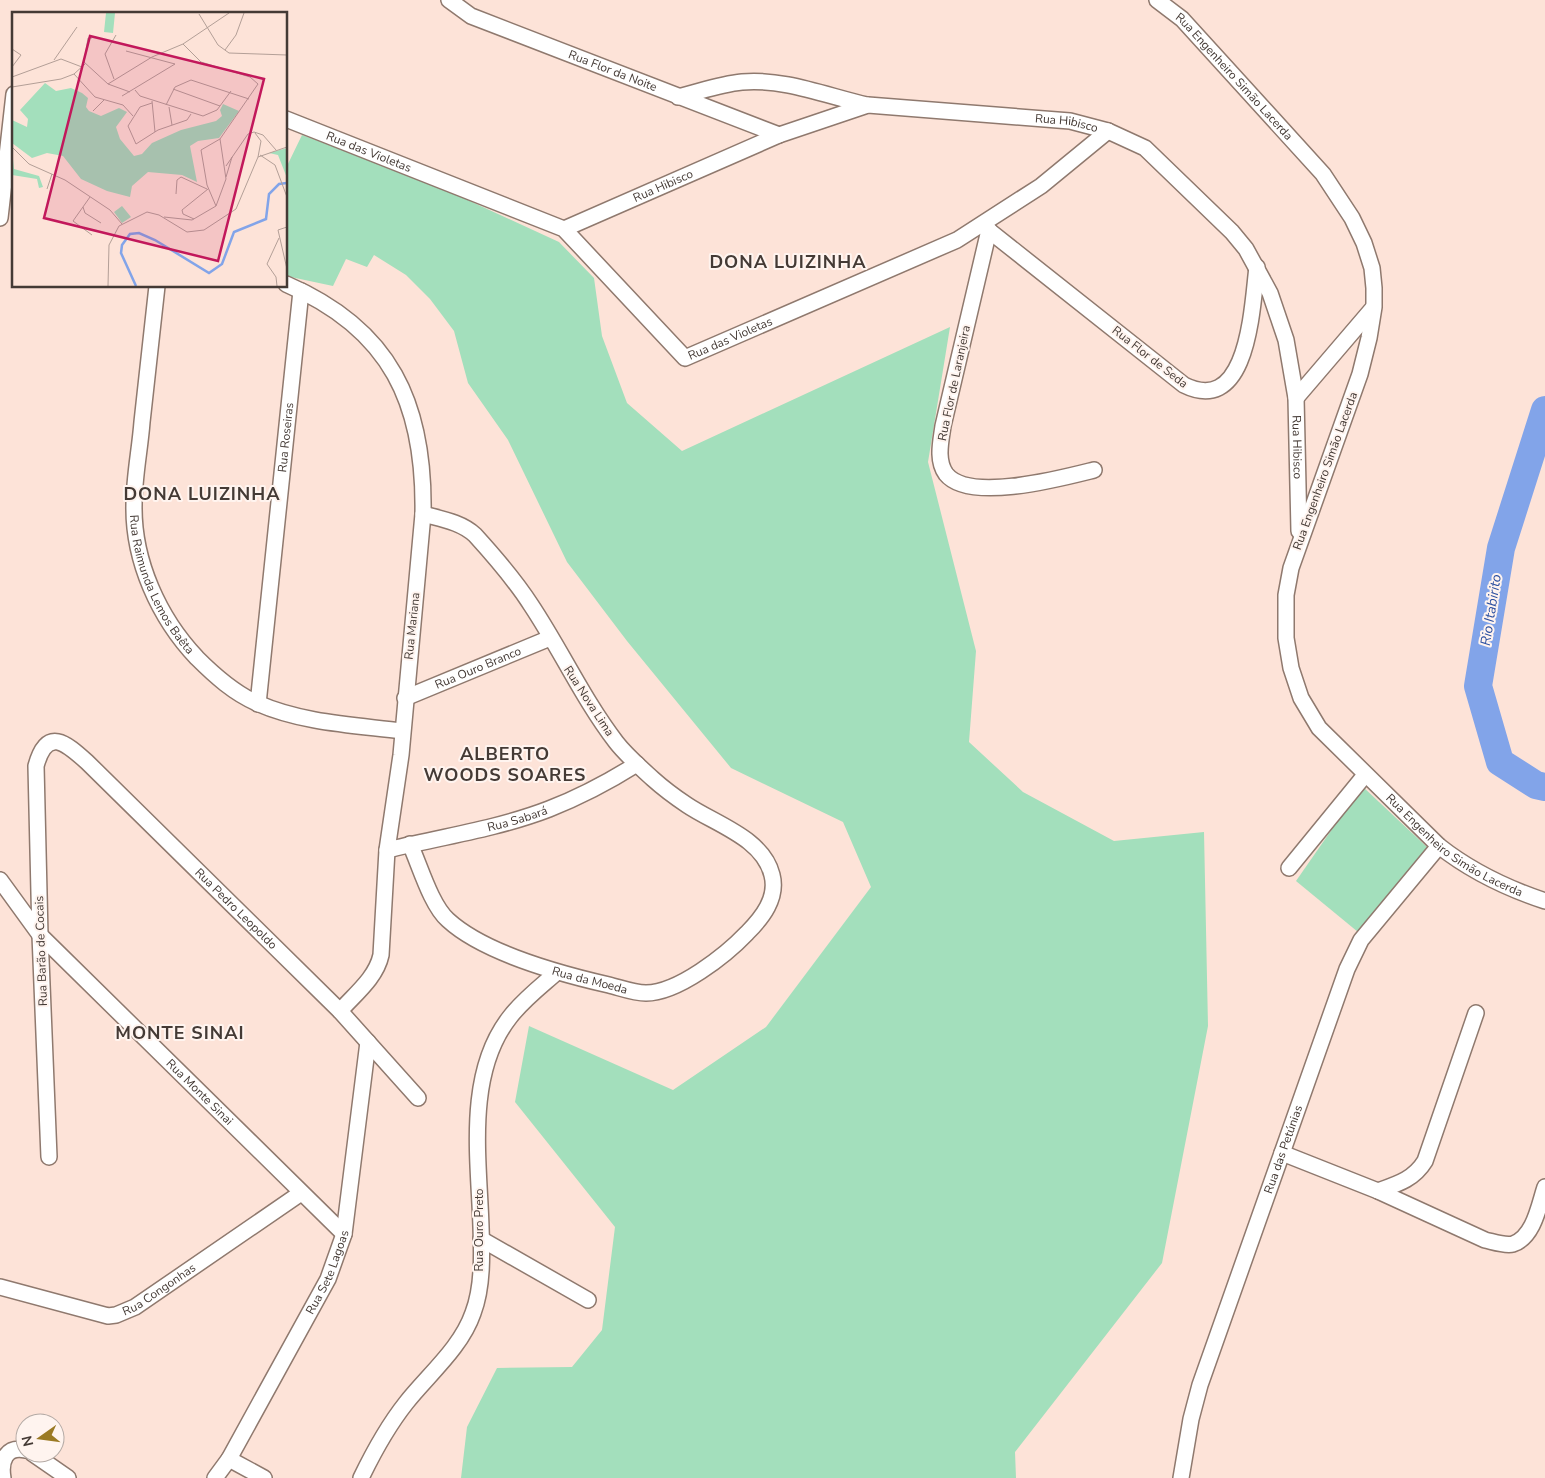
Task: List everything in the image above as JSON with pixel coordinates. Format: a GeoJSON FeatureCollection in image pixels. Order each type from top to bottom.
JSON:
{"type":"FeatureCollection","features":[{"type":"Feature","properties":{"kind":"street","name":"Rua Flor da Noite"},"geometry":{"type":"LineString","coordinates":[[449,0],[471,16],[778,135]]}},
{"type":"Feature","properties":{"kind":"street","name":"Rua Engenheiro Simão Lacerda"},"geometry":{"type":"LineString","coordinates":[[1157,0],[1182,19],[1323,174],[1352,218],[1364,243],[1372,268],[1374,307],[1360,374],[1300,541],[1286,595],[1286,638],[1291,668],[1300,698],[1319,728],[1439,846],[1461,863],[1505,888],[1545,901]]}},
{"type":"Feature","properties":{"kind":"street"},"geometry":{"type":"LineString","coordinates":[[678,97],[726,84],[758,82],[777,84],[868,106]]}},
{"type":"Feature","properties":{"kind":"street","name":"Rua Hibisco"},"geometry":{"type":"LineString","coordinates":[[564,229],[778,135],[868,106],[1070,121],[1108,131],[1145,148],[1232,232],[1257,267],[1270,294],[1286,340],[1296,398],[1300,541]]}},
{"type":"Feature","properties":{"kind":"street"},"geometry":{"type":"LineString","coordinates":[[0,218],[12,112]]}},
{"type":"Feature","properties":{"kind":"street","name":"Rua das Violetas"},"geometry":{"type":"LineString","coordinates":[[288,120],[564,229],[685,358],[985,228],[1041,186],[1108,131]]}},
{"type":"Feature","properties":{"kind":"street","name":"Rua Flor de Seda"},"geometry":{"type":"LineString","coordinates":[[985,228],[1184,385],[1203,392],[1214,391],[1223,387],[1236,373],[1248,332],[1257,267]]}},
{"type":"Feature","properties":{"kind":"street","name":"Rua Flor de Laranjeira"},"geometry":{"type":"LineString","coordinates":[[985,228],[943,426],[940,453],[941,464],[946,474],[953,480],[980,488],[1028,484],[1094,470]]}},
{"type":"Feature","properties":{"kind":"street","name":"Rua Mariana"},"geometry":{"type":"LineString","coordinates":[[288,285],[334,308],[363,332],[396,376],[413,415],[424,475],[423,514],[400,755],[387,850],[379,966],[340,1011]]}},
{"type":"Feature","properties":{"kind":"street","name":"Rua Raimunda Lemos Baêta"},"geometry":{"type":"LineString","coordinates":[[157,288],[134,505],[139,552],[146,577],[168,623],[185,645],[234,690],[258,704],[315,720],[402,731]]}},
{"type":"Feature","properties":{"kind":"street","name":"Rua Roseiras"},"geometry":{"type":"LineString","coordinates":[[258,704],[302,291]]}},
{"type":"Feature","properties":{"kind":"street"},"geometry":{"type":"LineString","coordinates":[[1296,398],[1374,307]]}},
{"type":"Feature","properties":{"kind":"street","name":"Rua Nova Lima"},"geometry":{"type":"LineString","coordinates":[[423,514],[455,522],[467,528],[475,535],[532,606],[590,706],[617,744],[654,780],[686,805],[747,842],[761,853],[769,865],[773,878]]}},
{"type":"Feature","properties":{"kind":"street","name":"Rua Ouro Branco"},"geometry":{"type":"LineString","coordinates":[[405,698],[550,638]]}},
{"type":"Feature","properties":{"kind":"street","name":"Rua Pedro Leopoldo"},"geometry":{"type":"LineString","coordinates":[[45,746],[54,741],[63,742],[81,757],[340,1011],[418,1098]]}},
{"type":"Feature","properties":{"kind":"street","name":"Rua Barão de Cocais"},"geometry":{"type":"LineString","coordinates":[[45,746],[36,766],[40,935],[49,1157]]}},
{"type":"Feature","properties":{"kind":"street","name":"Rua Sabará"},"geometry":{"type":"LineString","coordinates":[[387,850],[500,824],[549,809],[615,778],[637,764]]}},
{"type":"Feature","properties":{"kind":"street"},"geometry":{"type":"LineString","coordinates":[[1289,868],[1365,775]]}},
{"type":"Feature","properties":{"kind":"street","name":"Rua da Moeda"},"geometry":{"type":"LineString","coordinates":[[410,844],[435,903],[447,920],[498,950],[556,973],[647,993],[680,982],[712,962],[757,922],[771,899],[773,878]]}},
{"type":"Feature","properties":{"kind":"street","name":"Rua das Petúnias"},"geometry":{"type":"LineString","coordinates":[[1182,1478],[1190,1419],[1200,1385],[1347,969],[1362,940],[1439,846]]}},
{"type":"Feature","properties":{"kind":"street","name":"Rua Monte Sinai"},"geometry":{"type":"LineString","coordinates":[[0,880],[40,935],[300,1194],[344,1234]]}},
{"type":"Feature","properties":{"kind":"street","name":"Rua Ouro Preto"},"geometry":{"type":"LineString","coordinates":[[362,1478],[379,1441],[405,1404],[455,1345],[473,1313],[478,1287],[481,1239],[478,1130],[484,1074],[494,1046],[509,1018],[556,973]]}},
{"type":"Feature","properties":{"kind":"street"},"geometry":{"type":"LineString","coordinates":[[1378,1192],[1404,1182],[1418,1173],[1425,1161],[1476,1014]]}},
{"type":"Feature","properties":{"kind":"street","name":"Rua Sete Lagoas"},"geometry":{"type":"LineString","coordinates":[[215,1478],[230,1459],[328,1279],[344,1234],[368,1042]]}},
{"type":"Feature","properties":{"kind":"street"},"geometry":{"type":"LineString","coordinates":[[1282,1153],[1378,1192],[1486,1240],[1504,1244],[1512,1244],[1528,1232],[1545,1187]]}},
{"type":"Feature","properties":{"kind":"street","name":"Rua Congonhas"},"geometry":{"type":"LineString","coordinates":[[0,1287],[108,1316],[116,1315],[135,1307],[300,1194]]}},
{"type":"Feature","properties":{"kind":"street"},"geometry":{"type":"LineString","coordinates":[[481,1239],[588,1300]]}},
{"type":"Feature","properties":{"kind":"street"},"geometry":{"type":"LineString","coordinates":[[3,1478],[1,1472],[2,1458],[8,1452],[15,1451]]}},
{"type":"Feature","properties":{"kind":"street"},"geometry":{"type":"LineString","coordinates":[[230,1459],[263,1478]]}},
{"type":"Feature","properties":{"kind":"street"},"geometry":{"type":"LineString","coordinates":[[46,1463],[68,1478]]}},
{"type":"Feature","properties":{"kind":"green space"},"geometry":{"type":"Polygon","coordinates":[[[302,135],[422,179],[559,242],[594,278],[602,336],[627,403],[682,451],[950,327],[928,462],[976,651],[969,742],[1023,792],[1114,841],[1204,832],[1208,1026],[1162,1263],[1015,1452],[1016,1478],[461,1478],[467,1427],[497,1368],[572,1367],[602,1330],[615,1227],[515,1102],[529,1026],[673,1090],[766,1027],[871,887],[843,822],[731,768],[627,641],[567,562],[508,440],[468,383],[454,331],[430,299],[406,275],[374,255],[367,267],[346,259],[333,286],[288,276],[288,164],[302,135]]]}},
{"type":"Feature","properties":{"kind":"green space"},"geometry":{"type":"Polygon","coordinates":[[[1362,786],[1428,848],[1358,932],[1296,881],[1362,786]]]}},
{"type":"Feature","properties":{"kind":"waterway","name":"Rio Itabirito"},"geometry":{"type":"LineString","coordinates":[[1545,410],[1501,548],[1478,686],[1500,762],[1536,785],[1545,787]]}},
{"type":"Feature","properties":{"kind":"district","name":"DONA LUIZINHA"},"geometry":{"type":"Point","coordinates":[788,262]}},
{"type":"Feature","properties":{"kind":"district","name":"DONA LUIZINHA"},"geometry":{"type":"Point","coordinates":[202,494]}},
{"type":"Feature","properties":{"kind":"district","name":"ALBERTO WOODS SOARES"},"geometry":{"type":"Point","coordinates":[505,764]}},
{"type":"Feature","properties":{"kind":"district","name":"MONTE SINAI"},"geometry":{"type":"Point","coordinates":[180,1033]}}]}
